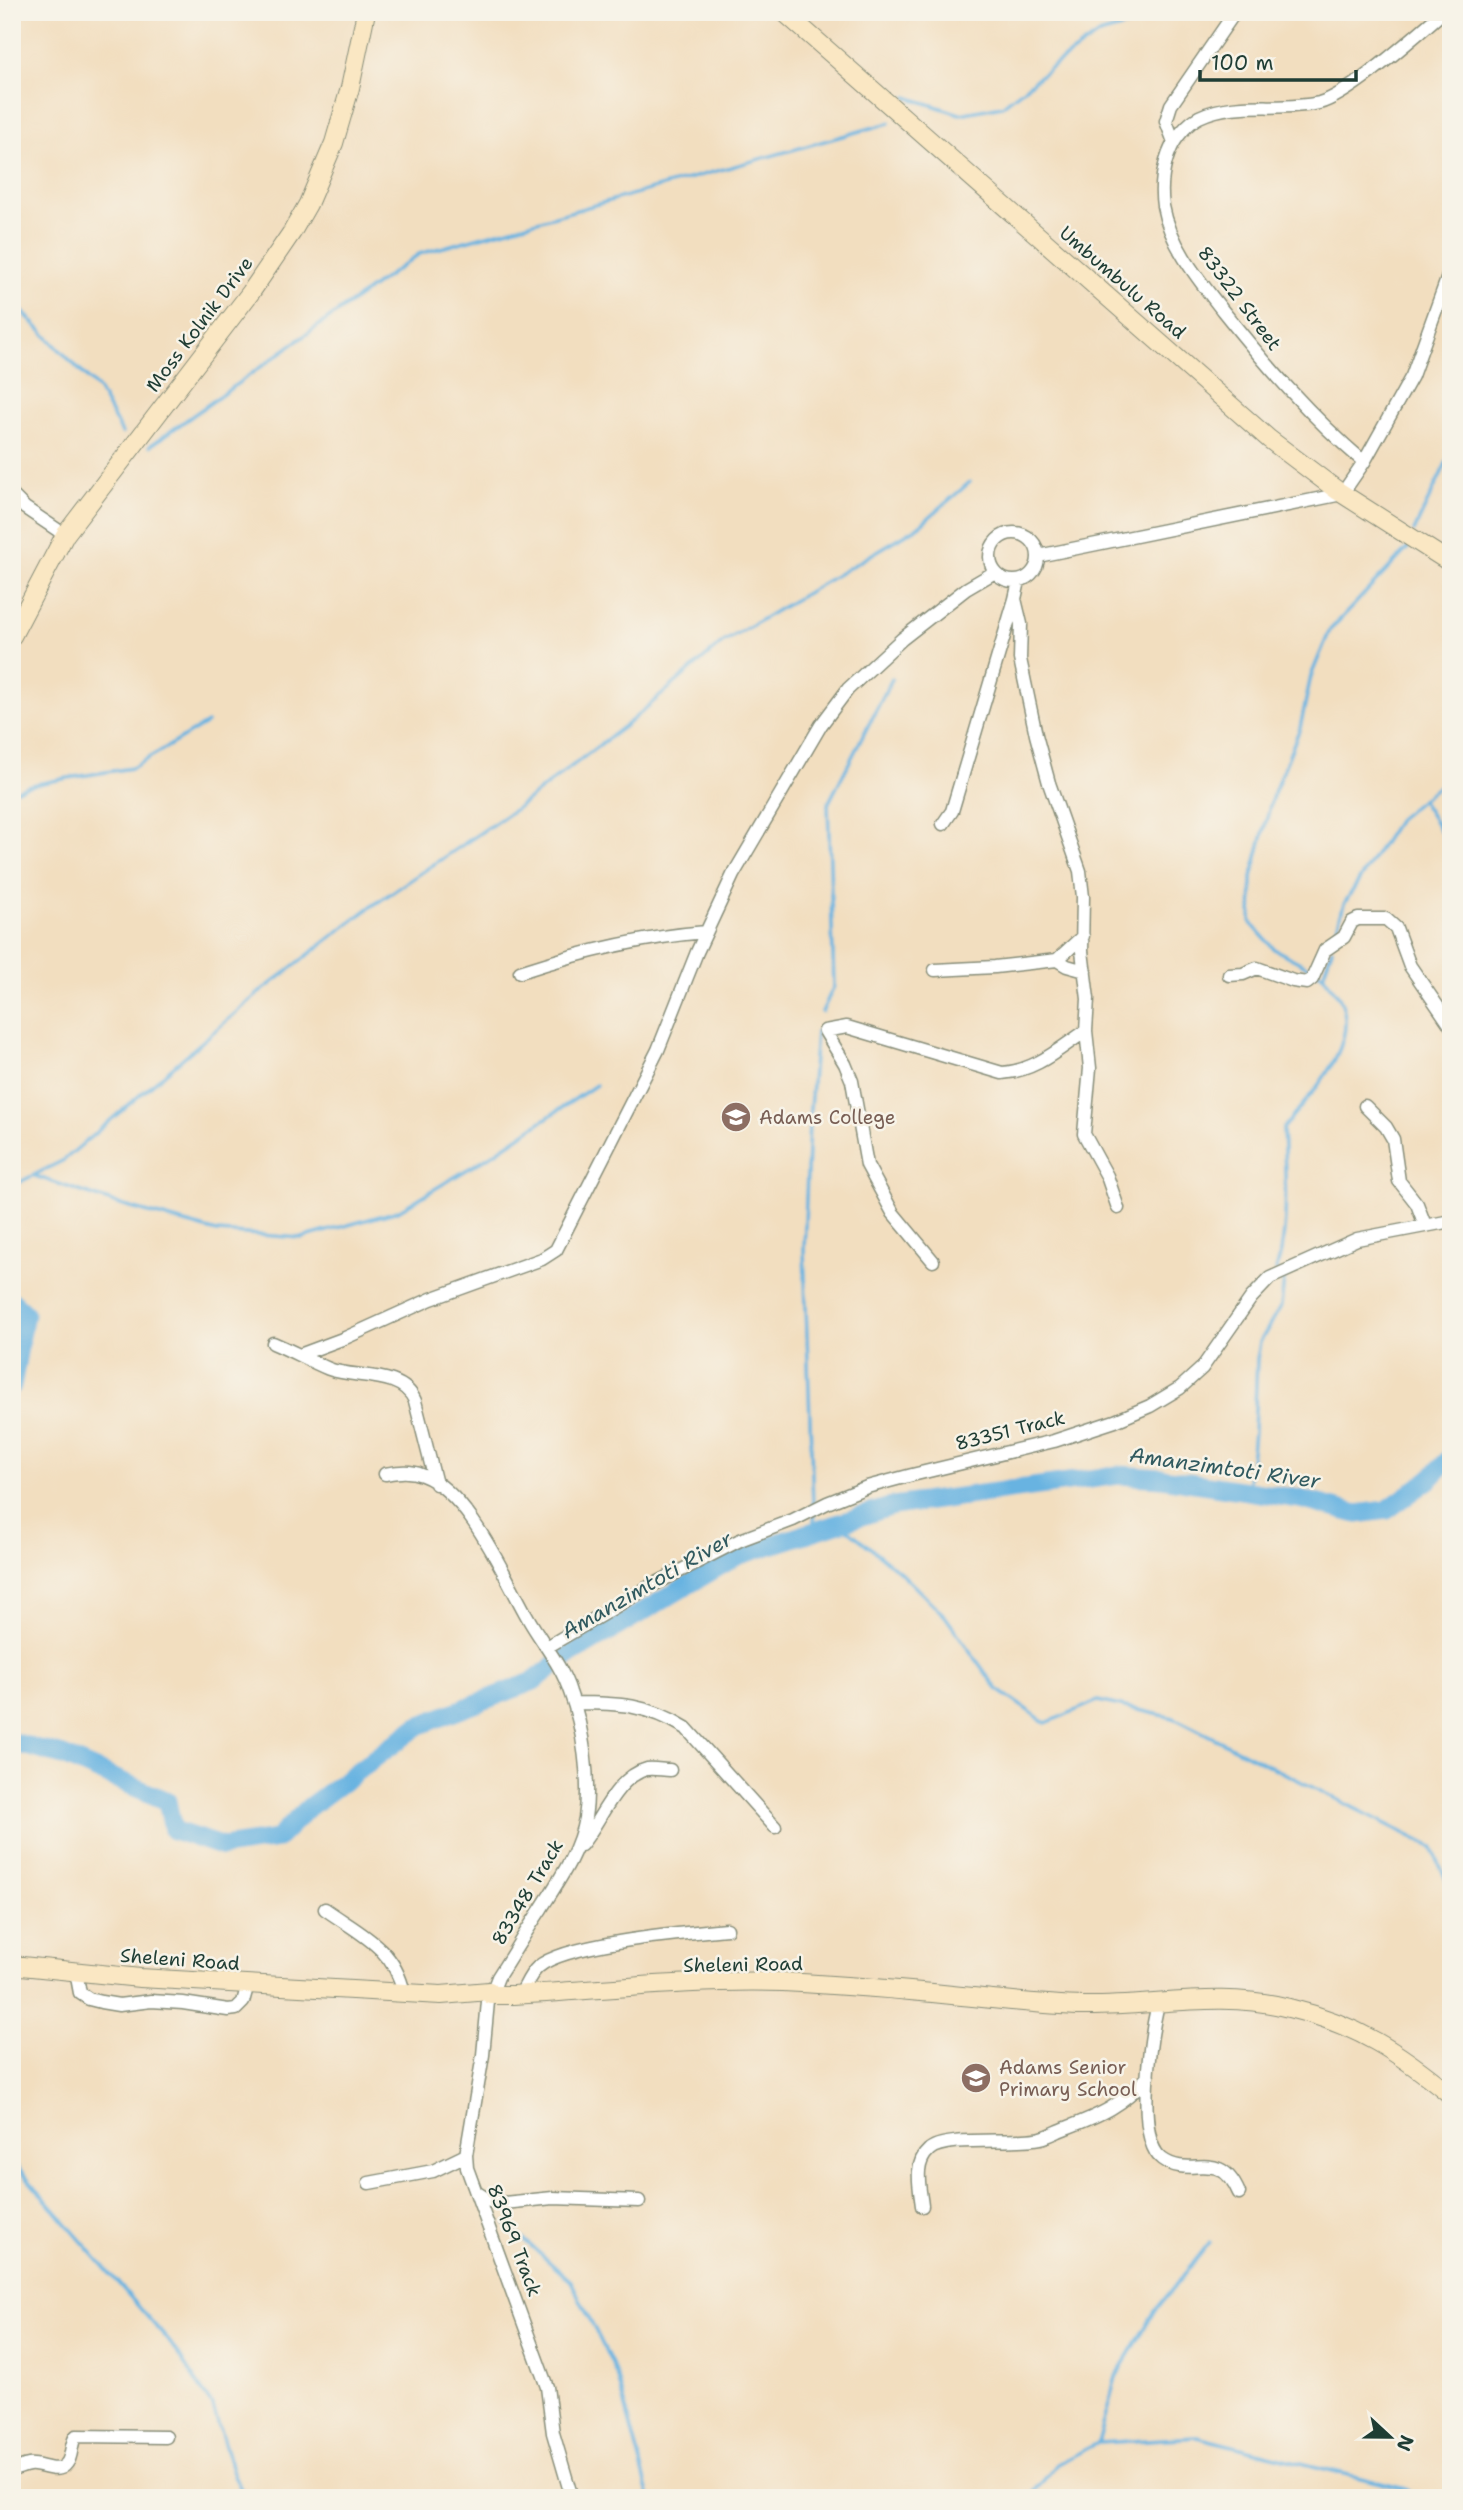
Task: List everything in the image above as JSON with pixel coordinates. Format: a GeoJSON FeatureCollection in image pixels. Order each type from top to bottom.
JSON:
{"type":"FeatureCollection","features":[{"type":"Feature","properties":{"kind":"main road","name":"Moss Kolnik Drive"},"geometry":{"type":"LineString","coordinates":[[12,636],[65,535],[251,292],[308,204],[334,143],[350,88],[366,12]]}},
{"type":"Feature","properties":{"kind":"main road","name":"Umbumbulu Road"},"geometry":{"type":"LineString","coordinates":[[784,12],[1269,439],[1342,494],[1451,563]]}},
{"type":"Feature","properties":{"kind":"main road","name":"Sheleni Road"},"geometry":{"type":"LineString","coordinates":[[12,1965],[76,1972],[441,1995],[779,1982],[878,1987],[1047,2004],[1117,2006],[1224,1998],[1291,2008],[1356,2030],[1375,2039],[1423,2071],[1451,2095]]}},
{"type":"Feature","properties":{"kind":"street"},"geometry":{"type":"LineString","coordinates":[[1174,142],[1166,121],[1171,105],[1235,12]]}},
{"type":"Feature","properties":{"kind":"street","name":"83322 Street"},"geometry":{"type":"LineString","coordinates":[[1364,462],[1268,368],[1198,278],[1180,249],[1163,206],[1163,171],[1174,142],[1196,118],[1235,107],[1322,102],[1357,82],[1443,12]]}},
{"type":"Feature","properties":{"kind":"street"},"geometry":{"type":"LineString","coordinates":[[1038,556],[1342,494],[1364,462],[1412,376],[1451,268]]}},
{"type":"Feature","properties":{"kind":"street"},"geometry":{"type":"LineString","coordinates":[[12,495],[25,508],[65,535]]}},
{"type":"Feature","properties":{"kind":"street"},"geometry":{"type":"LineString","coordinates":[[1023,535],[1033,543],[1038,556],[1035,569],[1026,579],[1006,580],[995,572],[990,559],[993,546],[1003,536],[1023,535]]}},
{"type":"Feature","properties":{"kind":"street"},"geometry":{"type":"LineString","coordinates":[[302,1354],[345,1338],[430,1299],[542,1259],[556,1250],[567,1234],[658,1050],[706,932],[752,841],[821,725],[848,689],[936,611],[995,572]]}},
{"type":"Feature","properties":{"kind":"street"},"geometry":{"type":"LineString","coordinates":[[943,824],[952,811],[1016,599],[1019,581]]}},
{"type":"Feature","properties":{"kind":"street"},"geometry":{"type":"LineString","coordinates":[[1016,599],[1021,624],[1020,659],[1036,735],[1049,783],[1080,871],[1084,971],[1088,999],[1086,1031],[1090,1068],[1084,1134],[1107,1176],[1118,1208]]}},
{"type":"Feature","properties":{"kind":"street"},"geometry":{"type":"LineString","coordinates":[[1229,975],[1243,974],[1257,968],[1293,981],[1307,983],[1312,979],[1325,950],[1344,937],[1352,922],[1358,919],[1387,919],[1396,928],[1410,966],[1451,1026]]}},
{"type":"Feature","properties":{"kind":"street"},"geometry":{"type":"LineString","coordinates":[[520,972],[606,947],[661,935],[706,932]]}},
{"type":"Feature","properties":{"kind":"street"},"geometry":{"type":"LineString","coordinates":[[935,970],[1057,960],[1083,936]]}},
{"type":"Feature","properties":{"kind":"street"},"geometry":{"type":"LineString","coordinates":[[1057,960],[1084,971]]}},
{"type":"Feature","properties":{"kind":"street"},"geometry":{"type":"LineString","coordinates":[[933,1261],[893,1213],[867,1165],[852,1081],[825,1031],[847,1027],[1002,1073],[1043,1060],[1086,1031]]}},
{"type":"Feature","properties":{"kind":"street"},"geometry":{"type":"LineString","coordinates":[[1365,1106],[1386,1127],[1393,1139],[1399,1181],[1417,1204],[1425,1225]]}},
{"type":"Feature","properties":{"kind":"street","name":"83351 Track"},"geometry":{"type":"LineString","coordinates":[[551,1652],[647,1588],[740,1541],[827,1503],[912,1475],[1054,1441],[1115,1421],[1150,1406],[1180,1388],[1202,1368],[1251,1298],[1270,1278],[1357,1239],[1451,1221]]}},
{"type":"Feature","properties":{"kind":"street"},"geometry":{"type":"LineString","coordinates":[[273,1343],[302,1354],[329,1369],[376,1377],[409,1391],[415,1401],[433,1463],[436,1484]]}},
{"type":"Feature","properties":{"kind":"street","name":"83348 Track"},"geometry":{"type":"LineString","coordinates":[[385,1474],[410,1472],[424,1475],[470,1516],[564,1677],[574,1703],[582,1742],[588,1795],[581,1836],[574,1853],[490,1993]]}},
{"type":"Feature","properties":{"kind":"street"},"geometry":{"type":"LineString","coordinates":[[574,1703],[632,1705],[668,1717],[704,1746],[734,1784],[775,1827]]}},
{"type":"Feature","properties":{"kind":"street"},"geometry":{"type":"LineString","coordinates":[[574,1853],[588,1837],[610,1799],[622,1787],[646,1770],[670,1770]]}},
{"type":"Feature","properties":{"kind":"street"},"geometry":{"type":"LineString","coordinates":[[325,1909],[381,1948],[399,1972],[404,1993]]}},
{"type":"Feature","properties":{"kind":"street"},"geometry":{"type":"LineString","coordinates":[[521,1994],[537,1967],[555,1956],[590,1948],[727,1929]]}},
{"type":"Feature","properties":{"kind":"street"},"geometry":{"type":"LineString","coordinates":[[76,1972],[78,1988],[84,1996],[119,2005],[151,2001],[236,2009],[243,2002],[248,1984]]}},
{"type":"Feature","properties":{"kind":"street","name":"83969 Track"},"geometry":{"type":"LineString","coordinates":[[490,1993],[483,2055],[466,2155],[467,2168],[547,2387],[553,2433],[572,2498]]}},
{"type":"Feature","properties":{"kind":"street"},"geometry":{"type":"LineString","coordinates":[[1158,2003],[1151,2032],[1148,2077],[1149,2141],[1163,2161],[1218,2168],[1229,2175],[1239,2193]]}},
{"type":"Feature","properties":{"kind":"street"},"geometry":{"type":"LineString","coordinates":[[922,2206],[918,2171],[921,2160],[931,2147],[949,2143],[1042,2138],[1117,2106],[1148,2077]]}},
{"type":"Feature","properties":{"kind":"street"},"geometry":{"type":"LineString","coordinates":[[369,2183],[433,2171],[466,2155]]}},
{"type":"Feature","properties":{"kind":"street"},"geometry":{"type":"LineString","coordinates":[[476,2192],[490,2201],[504,2203],[553,2198],[639,2201]]}},
{"type":"Feature","properties":{"kind":"street"},"geometry":{"type":"LineString","coordinates":[[12,2470],[29,2465],[56,2469],[63,2467],[68,2462],[76,2436],[166,2437]]}},
{"type":"Feature","properties":{"kind":"waterway"},"geometry":{"type":"LineString","coordinates":[[907,97],[960,114],[1002,106],[1099,34],[1177,12]]}},
{"type":"Feature","properties":{"kind":"waterway"},"geometry":{"type":"LineString","coordinates":[[150,446],[419,254],[889,123]]}},
{"type":"Feature","properties":{"kind":"waterway"},"geometry":{"type":"LineString","coordinates":[[12,301],[98,389],[122,433]]}},
{"type":"Feature","properties":{"kind":"waterway"},"geometry":{"type":"LineString","coordinates":[[1414,531],[1451,453]]}},
{"type":"Feature","properties":{"kind":"waterway"},"geometry":{"type":"LineString","coordinates":[[12,1186],[64,1160],[259,993],[369,908],[517,808],[631,721],[722,643],[918,527],[970,482]]}},
{"type":"Feature","properties":{"kind":"waterway"},"geometry":{"type":"LineString","coordinates":[[1323,975],[1274,949],[1251,923],[1252,877],[1272,798],[1300,728],[1311,676],[1330,630],[1408,548]]}},
{"type":"Feature","properties":{"kind":"waterway"},"geometry":{"type":"LineString","coordinates":[[822,1012],[834,986],[828,804],[892,679]]}},
{"type":"Feature","properties":{"kind":"waterway"},"geometry":{"type":"LineString","coordinates":[[12,792],[27,786],[132,768],[207,723]]}},
{"type":"Feature","properties":{"kind":"waterway"},"geometry":{"type":"LineString","coordinates":[[1334,938],[1344,904],[1399,818],[1451,776]]}},
{"type":"Feature","properties":{"kind":"waterway"},"geometry":{"type":"LineString","coordinates":[[1421,800],[1451,847]]}},
{"type":"Feature","properties":{"kind":"waterway"},"geometry":{"type":"LineString","coordinates":[[1276,1270],[1285,1219],[1283,1129],[1330,1068],[1344,1033],[1345,1015],[1339,997],[1323,975],[1332,949]]}},
{"type":"Feature","properties":{"kind":"waterway"},"geometry":{"type":"LineString","coordinates":[[813,1504],[804,1250],[816,1032]]}},
{"type":"Feature","properties":{"kind":"waterway"},"geometry":{"type":"LineString","coordinates":[[35,1176],[124,1206],[217,1232],[302,1238],[398,1211],[493,1154],[596,1085]]}},
{"type":"Feature","properties":{"kind":"waterway"},"geometry":{"type":"LineString","coordinates":[[1248,1491],[1260,1342],[1281,1306],[1284,1280]]}},
{"type":"Feature","properties":{"kind":"waterway","name":"Amanzimtoti River"},"geometry":{"type":"LineString","coordinates":[[12,1301],[25,1313],[12,1386]]}},
{"type":"Feature","properties":{"kind":"waterway","name":"Amanzimtoti River"},"geometry":{"type":"LineString","coordinates":[[12,1742],[63,1756],[167,1801],[173,1830],[223,1847],[277,1839],[309,1807],[418,1726],[534,1681],[561,1660],[737,1556],[893,1506],[1119,1475],[1162,1478],[1300,1499],[1357,1514],[1387,1510],[1430,1479],[1451,1457]]}},
{"type":"Feature","properties":{"kind":"waterway"},"geometry":{"type":"LineString","coordinates":[[814,1514],[814,1531]]}},
{"type":"Feature","properties":{"kind":"waterway"},"geometry":{"type":"LineString","coordinates":[[840,1523],[900,1572],[945,1616],[997,1689],[1046,1723],[1098,1701],[1174,1718],[1432,1847],[1451,1891]]}},
{"type":"Feature","properties":{"kind":"waterway"},"geometry":{"type":"LineString","coordinates":[[12,2161],[171,2344],[213,2407],[234,2476],[246,2498]]}},
{"type":"Feature","properties":{"kind":"waterway"},"geometry":{"type":"LineString","coordinates":[[506,2224],[571,2281],[617,2374],[650,2498]]}},
{"type":"Feature","properties":{"kind":"waterway"},"geometry":{"type":"LineString","coordinates":[[1098,2443],[1116,2377],[1155,2311],[1210,2242]]}},
{"type":"Feature","properties":{"kind":"waterway"},"geometry":{"type":"LineString","coordinates":[[1029,2498],[1057,2464],[1098,2443],[1197,2437],[1405,2489],[1417,2498]]}},
{"type":"Feature","properties":{"kind":"place","name":"Adams College"},"geometry":{"type":"Point","coordinates":[736,1117]}},
{"type":"Feature","properties":{"kind":"place","name":"Adams Senior Primary School"},"geometry":{"type":"Point","coordinates":[976,2078]}}]}
